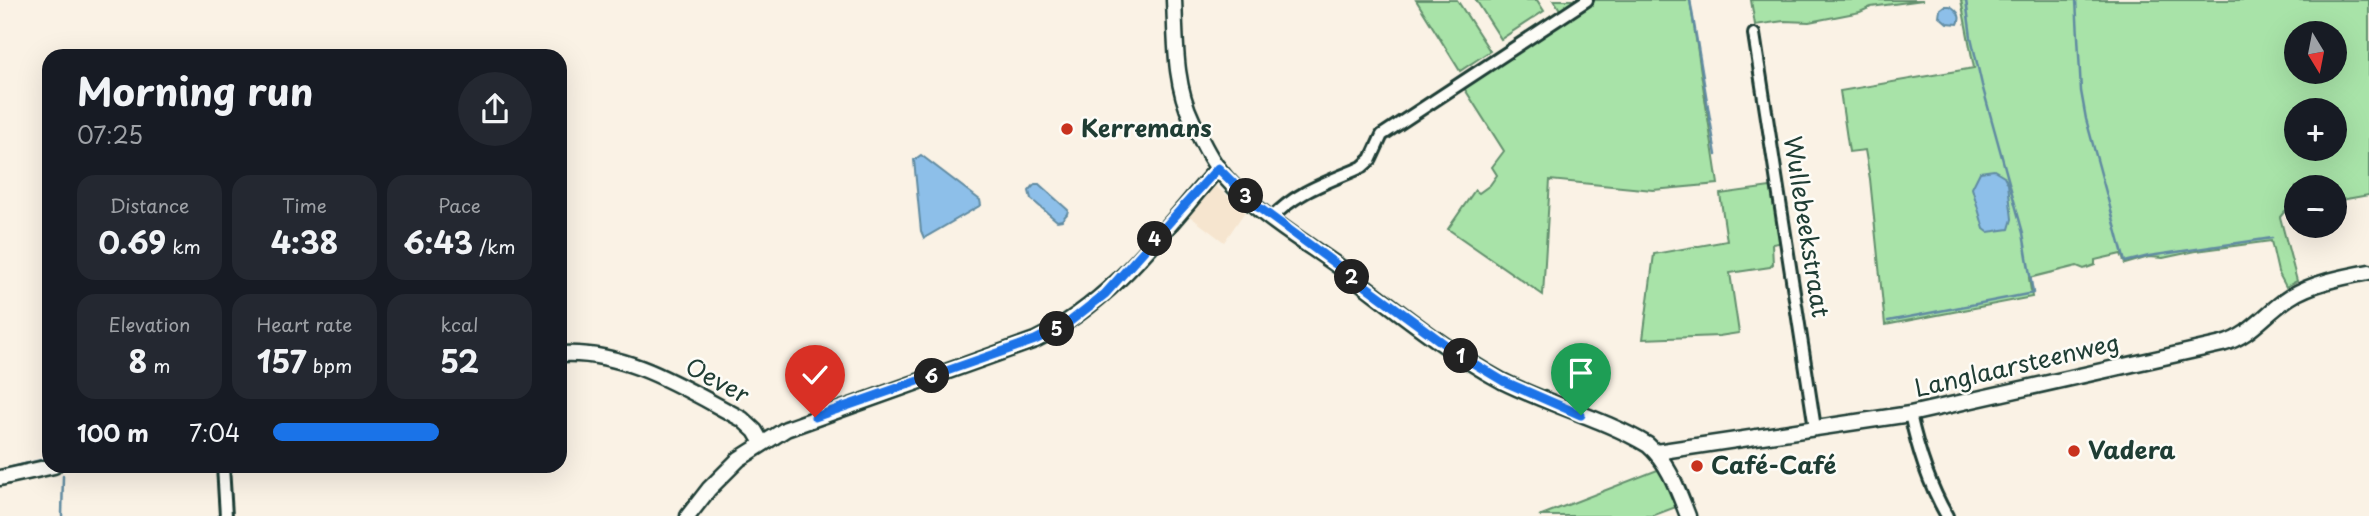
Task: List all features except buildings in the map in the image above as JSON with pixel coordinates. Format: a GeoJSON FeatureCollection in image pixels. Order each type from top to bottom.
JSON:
{"type":"FeatureCollection","features":[{"type":"Feature","properties":{"kind":"street"},"geometry":{"type":"LineString","coordinates":[[1174,0],[1176,51],[1184,98],[1191,118],[1218,168],[1272,218],[1458,354],[1503,381],[1639,439],[1656,452],[1669,472],[1688,516]]}},
{"type":"Feature","properties":{"kind":"street"},"geometry":{"type":"LineString","coordinates":[[1272,218],[1296,197],[1362,167],[1371,159],[1382,135],[1587,0]]}},
{"type":"Feature","properties":{"kind":"street","name":"Wullebeekstraat"},"geometry":{"type":"LineString","coordinates":[[1754,34],[1815,428]]}},
{"type":"Feature","properties":{"kind":"street"},"geometry":{"type":"LineString","coordinates":[[688,516],[724,473],[762,443],[800,423],[1035,340],[1068,323],[1116,283],[1218,168]]}},
{"type":"Feature","properties":{"kind":"street","name":"Langlaarsteenweg"},"geometry":{"type":"LineString","coordinates":[[1656,452],[1910,414],[2230,342],[2256,327],[2292,296],[2333,281],[2369,272]]}},
{"type":"Feature","properties":{"kind":"street","name":"Oever"},"geometry":{"type":"LineString","coordinates":[[567,354],[603,357],[646,369],[742,419],[755,430],[762,443]]}},
{"type":"Feature","properties":{"kind":"street"},"geometry":{"type":"LineString","coordinates":[[1910,414],[1919,455],[1947,516]]}},
{"type":"Feature","properties":{"kind":"street"},"geometry":{"type":"LineString","coordinates":[[0,478],[42,469]]}},
{"type":"Feature","properties":{"kind":"street"},"geometry":{"type":"LineString","coordinates":[[223,473],[226,516]]}},
{"type":"Feature","properties":{"kind":"shaded area"},"geometry":{"type":"Polygon","coordinates":[[[1215,186],[1246,210],[1224,242],[1188,215],[1215,186]]]}},
{"type":"Feature","properties":{"kind":"green space"},"geometry":{"type":"Polygon","coordinates":[[[1416,0],[1457,0],[1490,51],[1460,71],[1416,0]]]}},
{"type":"Feature","properties":{"kind":"green space"},"geometry":{"type":"Polygon","coordinates":[[[1476,0],[1537,0],[1544,11],[1501,39],[1476,0]]]}},
{"type":"Feature","properties":{"kind":"green space"},"geometry":{"type":"Polygon","coordinates":[[[1554,0],[1690,0],[1718,184],[1653,190],[1550,180],[1543,295],[1448,229],[1475,190],[1479,193],[1490,185],[1497,175],[1492,167],[1504,151],[1459,80],[1562,13],[1554,0]]]}},
{"type":"Feature","properties":{"kind":"green space"},"geometry":{"type":"Polygon","coordinates":[[[1751,0],[1923,0],[1871,7],[1860,12],[1809,22],[1784,21],[1755,25],[1751,0]]]}},
{"type":"Feature","properties":{"kind":"green space"},"geometry":{"type":"Polygon","coordinates":[[[1961,0],[2369,0],[2369,195],[2347,199],[2347,175],[2284,175],[2284,212],[2280,217],[2297,281],[2286,287],[2278,272],[2271,241],[2163,258],[2149,257],[2125,264],[2121,254],[2095,260],[2095,265],[2084,269],[2077,266],[2029,278],[2032,297],[1885,325],[1865,150],[1849,152],[1840,91],[1974,68],[1961,0]]]}},
{"type":"Feature","properties":{"kind":"green space"},"geometry":{"type":"Polygon","coordinates":[[[1770,187],[1774,189],[1785,242],[1772,244],[1773,264],[1770,267],[1730,273],[1739,333],[1643,339],[1654,254],[1727,241],[1720,194],[1770,187]]]}},
{"type":"Feature","properties":{"kind":"green space"},"geometry":{"type":"Polygon","coordinates":[[[1660,469],[1676,507],[1652,516],[1539,516],[1660,469]]]}},
{"type":"Feature","properties":{"kind":"water"},"geometry":{"type":"Polygon","coordinates":[[[1950,6],[1957,11],[1958,24],[1947,23],[1939,16],[1940,9],[1950,6]]]}},
{"type":"Feature","properties":{"kind":"water"},"geometry":{"type":"Polygon","coordinates":[[[921,155],[980,200],[981,205],[924,238],[914,160],[921,155]]]}},
{"type":"Feature","properties":{"kind":"water"},"geometry":{"type":"Polygon","coordinates":[[[1994,170],[2004,176],[2008,184],[2012,219],[2009,229],[1988,232],[1984,229],[1972,188],[1980,172],[1994,170]]]}},
{"type":"Feature","properties":{"kind":"water"},"geometry":{"type":"Polygon","coordinates":[[[1035,184],[1039,184],[1068,210],[1062,220],[1057,221],[1031,199],[1029,191],[1035,184]]]}},
{"type":"Feature","properties":{"kind":"waterway"},"geometry":{"type":"LineString","coordinates":[[1690,0],[1716,155]]}},
{"type":"Feature","properties":{"kind":"waterway"},"geometry":{"type":"LineString","coordinates":[[1888,321],[2033,293],[2023,233],[1982,85],[1966,0]]}},
{"type":"Feature","properties":{"kind":"waterway"},"geometry":{"type":"LineString","coordinates":[[2076,0],[2081,91],[2086,119],[2125,262],[2272,238]]}},
{"type":"Feature","properties":{"kind":"waterway"},"geometry":{"type":"LineString","coordinates":[[0,470],[42,460]]}},
{"type":"Feature","properties":{"kind":"waterway"},"geometry":{"type":"LineString","coordinates":[[62,516],[63,476]]}},
{"type":"Feature","properties":{"kind":"place","name":"Kerremans"},"geometry":{"type":"Point","coordinates":[1067,129]}},
{"type":"Feature","properties":{"kind":"place","name":"Vadera"},"geometry":{"type":"Point","coordinates":[2074,451]}},
{"type":"Feature","properties":{"kind":"place","name":"Café-Café"},"geometry":{"type":"Point","coordinates":[1697,466]}},
{"type":"Feature","properties":{"kind":"route"},"geometry":{"type":"LineString","coordinates":[[815,417],[1035,340],[1068,323],[1116,283],[1218,168],[1272,218],[1458,354],[1503,381],[1581,415]]}}]}
